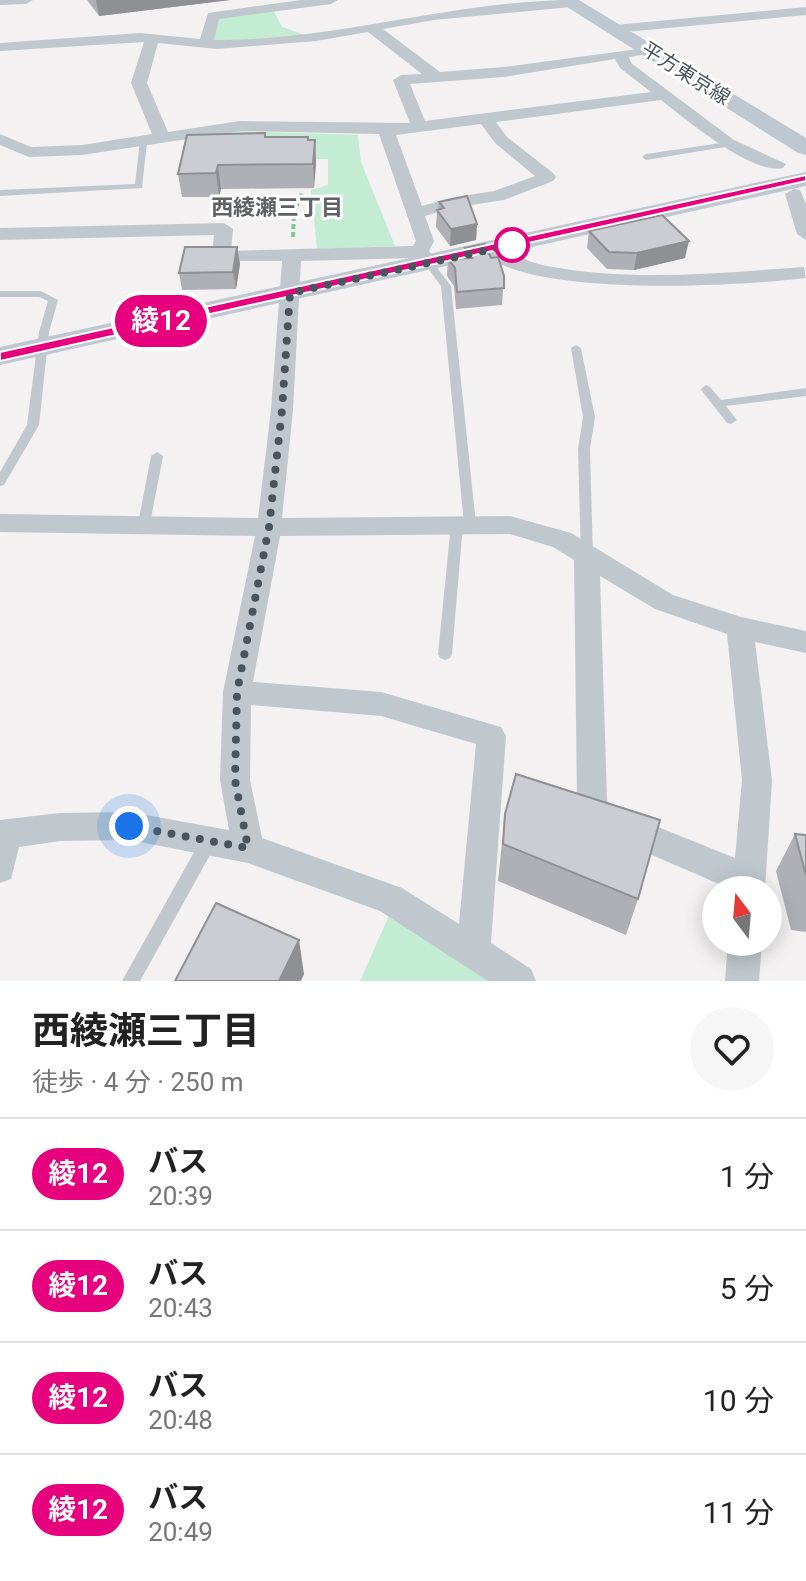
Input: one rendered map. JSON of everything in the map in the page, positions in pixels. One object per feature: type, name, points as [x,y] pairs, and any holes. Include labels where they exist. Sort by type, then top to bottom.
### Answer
[{"type":"main road","name":"平方東京線","points":[[569,2],[806,148]]},
{"type":"main road","points":[[0,356],[290,293],[424,258],[490,250],[802,184]]},
{"type":"street","points":[[0,1],[26,0]]},
{"type":"street","points":[[206,44],[213,16],[280,4],[331,0]]},
{"type":"street","points":[[0,47],[152,38],[206,44],[316,37],[434,16],[569,2]]},
{"type":"street","points":[[615,29],[806,11]]},
{"type":"street","points":[[372,28],[436,77]]},
{"type":"street","points":[[152,38],[139,83],[162,138]]},
{"type":"street","points":[[419,127],[401,80],[504,72],[648,50]]},
{"type":"street","points":[[620,55],[625,65],[728,144],[777,164]]},
{"type":"street","points":[[0,139],[29,152],[82,150],[240,126],[419,127],[665,95]]},
{"type":"street","points":[[417,213],[450,203],[498,196],[547,177],[501,140],[486,120]]},
{"type":"street","points":[[0,234],[224,229],[221,257],[424,258],[425,241],[417,213],[385,128]]},
{"type":"street","points":[[802,184],[806,234]]},
{"type":"street","points":[[490,250],[500,261],[583,278],[711,279],[805,270]]},
{"type":"street","points":[[248,848],[235,780],[237,692],[269,527],[282,410],[292,257]]},
{"type":"street","points":[[0,523],[269,527],[510,525],[562,540],[664,602],[740,628],[806,642]]},
{"type":"street","points":[[587,558],[592,800],[600,818],[729,876]]},
{"type":"street","points":[[740,628],[757,780],[750,876]]},
{"type":"street","points":[[237,692],[381,704],[491,736],[473,952]]},
{"type":"street","points":[[0,868],[2,835],[60,827],[129,826],[248,848],[390,899],[519,981]]},
{"type":"street","points":[[742,981],[744,956]]},
{"type":"lane","points":[[0,193],[139,186],[143,142]]},
{"type":"lane","points":[[646,157],[728,144]]},
{"type":"lane","points":[[424,258],[446,286],[464,524],[445,654]]},
{"type":"lane","points":[[0,294],[41,294],[53,300],[44,332],[33,425],[0,482]]},
{"type":"lane","points":[[576,348],[589,417],[584,449],[587,558]]},
{"type":"lane","points":[[706,389],[731,420]]},
{"type":"lane","points":[[718,404],[806,392]]},
{"type":"lane","points":[[144,524],[157,456]]},
{"type":"lane","points":[[131,981],[209,841]]},
{"type":"path","points":[[292,257],[294,212],[303,191]]},
{"type":"green space","points":[[273,9],[282,27],[308,36],[208,43],[214,16]]},
{"type":"green space","points":[[236,131],[358,135],[361,162],[395,246],[317,249],[311,190],[328,185],[328,159],[270,159],[198,137]]},
{"type":"green space","points":[[391,911],[500,981],[360,981]]},
{"type":"building","points":[[265,133],[265,137],[308,137],[308,140],[315,140],[313,164],[218,165],[216,173],[178,174],[187,135]]},
{"type":"building","points":[[467,196],[477,224],[451,229],[437,210],[444,208],[439,202]]},
{"type":"building","points":[[662,215],[689,241],[637,253],[609,252],[589,231]]},
{"type":"building","points":[[485,244],[491,258],[498,257],[504,288],[457,292],[455,268],[448,259],[472,258],[465,248]]},
{"type":"building","points":[[185,247],[237,247],[233,272],[179,273]]},
{"type":"building","points":[[516,774],[660,820],[638,899],[503,844],[505,814]]},
{"type":"building","points":[[795,834],[806,835],[806,875]]},
{"type":"building","points":[[216,903],[299,940],[279,981],[175,981]]},
{"type":"bus line","name":"綾12","points":[[0,356],[806,179]]},
{"type":"district","name":"西綾瀬三丁目","points":[[277,207]]},
{"type":"route","points":[[129,826],[248,848],[235,780],[237,692],[269,527],[282,410],[290,293],[520,243],[512,245]]}]
